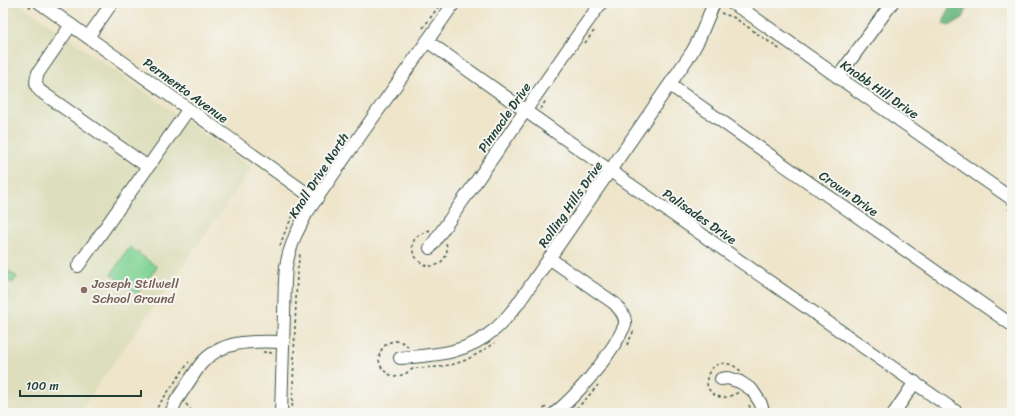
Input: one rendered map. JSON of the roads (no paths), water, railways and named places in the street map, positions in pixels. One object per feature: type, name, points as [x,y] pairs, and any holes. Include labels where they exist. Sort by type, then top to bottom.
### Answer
[{"type":"street","name":"Permento Avenue","points":[[40,3],[316,200]]},
{"type":"street","points":[[88,37],[112,3]]},
{"type":"street","name":"Knoll Drive North","points":[[281,413],[286,266],[289,253],[298,230],[306,214],[347,154],[454,3]]},
{"type":"street","name":"Pinnacle Drive","points":[[430,248],[601,3]]},
{"type":"street","name":"Rolling Hills Drive","points":[[400,358],[447,353],[464,348],[483,339],[502,323],[517,305],[692,52],[714,3]]},
{"type":"street","name":"Knobb Hill Drive","points":[[731,3],[746,11],[1012,198]]},
{"type":"street","points":[[838,77],[892,3]]},
{"type":"street","points":[[71,25],[38,73],[36,86],[39,90],[148,167]]},
{"type":"street","name":"Palisades Drive","points":[[427,41],[958,413]]},
{"type":"street","name":"Crown Drive","points":[[670,85],[1012,325]]},
{"type":"street","points":[[78,266],[188,110]]},
{"type":"street","points":[[549,258],[614,303],[622,312],[625,320],[625,325],[622,331],[604,359],[579,390],[552,409]]},
{"type":"street","points":[[171,413],[176,401],[200,365],[216,351],[226,346],[240,343],[283,342]]},
{"type":"street","points":[[721,379],[728,378],[740,382],[752,390],[760,402],[764,413]]},
{"type":"street","points":[[894,413],[915,382]]},
{"type":"place","name":"Joseph Stilwell School Ground","points":[[84,290]]}]
